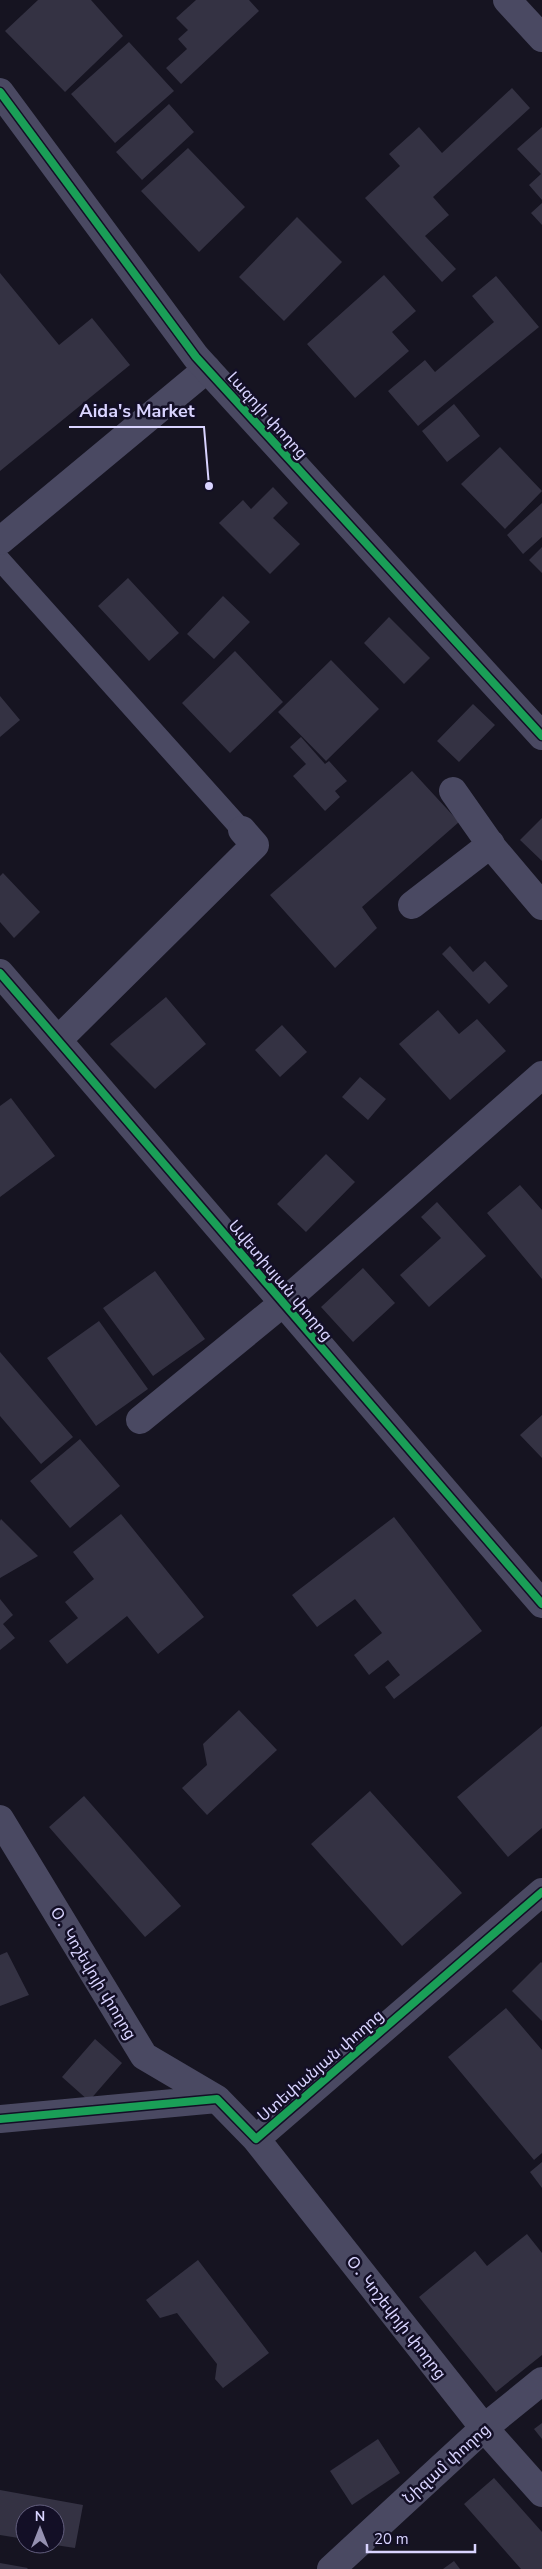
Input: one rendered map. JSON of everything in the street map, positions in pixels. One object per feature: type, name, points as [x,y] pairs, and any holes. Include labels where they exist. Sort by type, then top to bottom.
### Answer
[{"type":"street","points":[[507,0],[542,38]]},
{"type":"street","name":"Լազոյի փողոց","points":[[0,92],[196,358],[542,736]]},
{"type":"street","points":[[0,541],[207,369]]},
{"type":"street","points":[[453,791],[491,844],[542,906]]},
{"type":"street","points":[[59,1039],[254,845],[242,830]]},
{"type":"street","points":[[412,906],[491,844]]},
{"type":"street","name":"Ավետիսյան փողոց","points":[[0,973],[59,1039],[282,1303],[542,1604]]},
{"type":"street","points":[[140,1420],[282,1303],[542,1075]]},
{"type":"street","name":"Օ․ Կոշեվոյի փողոց","points":[[0,1819],[144,2056],[216,2098]]},
{"type":"street","name":"Ստեփանյան փողոց","points":[[216,2098],[256,2139],[542,1892]]},
{"type":"street","points":[[0,2119],[216,2098]]},
{"type":"street","name":"Օ․ Կոշեվոյի փողոց","points":[[256,2139],[484,2428],[542,2493]]},
{"type":"street","name":"Նիզամ փողոց","points":[[331,2569],[484,2428],[542,2381]]},
{"type":"lane","points":[[0,560],[242,830]]},
{"type":"building","points":[[38,0],[91,0],[123,36],[65,92],[5,31]]},
{"type":"building","points":[[196,0],[249,0],[259,11],[181,84],[166,68],[187,49],[178,39],[188,30],[176,18]]},
{"type":"building","points":[[129,42],[174,91],[115,143],[71,94]]},
{"type":"building","points":[[512,88],[530,108],[433,197],[449,215],[425,236],[456,269],[442,282],[365,198],[400,166],[389,154],[419,127],[442,153]]},
{"type":"building","points":[[169,104],[194,132],[142,180],[116,152]]},
{"type":"building","points":[[542,127],[542,200],[529,185],[541,174],[517,149]]},
{"type":"building","points":[[188,148],[245,207],[199,252],[141,191]]},
{"type":"building","points":[[542,203],[542,225],[531,213]]},
{"type":"building","points":[[297,217],[342,262],[284,321],[239,277]]},
{"type":"building","points":[[0,273],[59,345],[92,318],[130,365],[0,471]]},
{"type":"building","points":[[384,275],[416,311],[392,332],[409,351],[355,398],[307,344]]},
{"type":"building","points":[[496,276],[539,327],[418,426],[388,391],[425,360],[435,372],[494,322],[472,296]]},
{"type":"building","points":[[454,404],[480,436],[447,462],[422,431]]},
{"type":"building","points":[[500,447],[542,491],[505,529],[461,484]]},
{"type":"building","points":[[273,487],[288,503],[273,518],[300,544],[270,574],[219,523],[243,500],[251,509]]},
{"type":"building","points":[[542,503],[542,537],[523,554],[507,535]]},
{"type":"building","points":[[542,547],[542,573],[529,560]]},
{"type":"building","points":[[128,578],[179,633],[149,661],[98,606]]},
{"type":"building","points":[[223,596],[250,622],[214,659],[187,634]]},
{"type":"building","points":[[389,617],[430,658],[404,684],[364,643]]},
{"type":"building","points":[[235,651],[283,702],[230,753],[182,703]]},
{"type":"building","points":[[331,660],[379,709],[326,761],[278,712]]},
{"type":"building","points":[[0,696],[20,720],[0,737]]},
{"type":"building","points":[[473,704],[495,725],[459,762],[437,741]]},
{"type":"building","points":[[301,737],[325,764],[329,761],[347,781],[335,791],[340,797],[325,811],[293,776],[306,764],[290,747]]},
{"type":"building","points":[[412,771],[459,822],[362,907],[377,928],[335,968],[270,895]]},
{"type":"building","points":[[542,818],[542,861],[520,840]]},
{"type":"building","points":[[3,873],[40,912],[14,938],[0,922],[0,876]]},
{"type":"building","points":[[450,946],[473,972],[485,961],[508,986],[489,1004],[442,954]]},
{"type":"building","points":[[166,997],[206,1044],[155,1089],[110,1044]]},
{"type":"building","points":[[438,1010],[459,1034],[477,1019],[506,1051],[450,1100],[399,1044]]},
{"type":"building","points":[[282,1025],[307,1052],[280,1077],[255,1050]]},
{"type":"building","points":[[360,1077],[386,1099],[368,1120],[342,1097]]},
{"type":"building","points":[[11,1098],[55,1156],[0,1197],[0,1106]]},
{"type":"building","points":[[326,1154],[355,1182],[306,1232],[277,1204]]},
{"type":"building","points":[[520,1185],[542,1210],[542,1279],[487,1213]]},
{"type":"building","points":[[437,1202],[486,1256],[429,1307],[400,1275],[441,1238],[421,1217]]},
{"type":"building","points":[[363,1268],[395,1303],[353,1342],[321,1307]]},
{"type":"building","points":[[155,1271],[205,1339],[153,1376],[103,1308]]},
{"type":"building","points":[[99,1321],[148,1389],[96,1426],[47,1358]]},
{"type":"building","points":[[0,1352],[73,1437],[41,1464],[0,1416]]},
{"type":"building","points":[[542,1415],[542,1458],[520,1435]]},
{"type":"building","points":[[80,1439],[120,1486],[70,1528],[30,1481]]},
{"type":"building","points":[[121,1514],[204,1617],[158,1654],[127,1616],[67,1664],[49,1641],[78,1618],[65,1602],[94,1579],[73,1552]]},
{"type":"building","points":[[394,1517],[482,1631],[394,1699],[385,1687],[400,1675],[388,1660],[369,1675],[354,1655],[382,1633],[355,1599],[317,1627],[292,1595]]},
{"type":"building","points":[[1,1519],[38,1556],[0,1578],[0,1521]]},
{"type":"building","points":[[0,1599],[13,1615],[3,1624],[15,1638],[0,1650]]},
{"type":"building","points":[[239,1710],[277,1750],[207,1815],[182,1788],[207,1765],[203,1744]]},
{"type":"building","points":[[542,1726],[542,1828],[508,1857],[457,1797]]},
{"type":"building","points":[[370,1791],[462,1893],[402,1946],[311,1844]]},
{"type":"building","points":[[84,1796],[181,1906],[145,1937],[49,1827]]},
{"type":"building","points":[[7,1952],[29,1995],[0,2006],[0,1955]]},
{"type":"building","points":[[542,1963],[542,2021],[512,1991]]},
{"type":"building","points":[[506,2008],[542,2050],[542,2153],[534,2160],[448,2057]]},
{"type":"building","points":[[95,2039],[122,2063],[89,2101],[62,2077]]},
{"type":"building","points":[[542,2162],[542,2188],[530,2172]]},
{"type":"building","points":[[527,2234],[542,2253],[542,2355],[496,2392],[419,2297],[475,2251],[487,2266]]},
{"type":"building","points":[[198,2260],[269,2353],[223,2388],[215,2379],[217,2364],[177,2313],[160,2318],[146,2300]]},
{"type":"building","points":[[542,2423],[542,2439],[534,2429]]},
{"type":"building","points":[[378,2439],[400,2473],[352,2505],[330,2471]]},
{"type":"building","points":[[494,2478],[542,2532],[542,2569],[521,2569],[464,2504]]},
{"type":"building","points":[[0,2490],[83,2505],[75,2548],[65,2546],[65,2504],[15,2504],[15,2537],[0,2535]]},
{"type":"building","points":[[454,2561],[460,2569],[443,2569]]},
{"type":"building","points":[[0,2563],[28,2568],[0,2569]]},
{"type":"cycle path","points":[[0,92],[196,357],[542,736]]},
{"type":"cycle path","points":[[0,973],[542,1604]]},
{"type":"cycle path","points":[[0,2119],[217,2099],[256,2139],[542,1892]]},
{"type":"place","name":"Aida's Market","points":[[209,486]]}]
